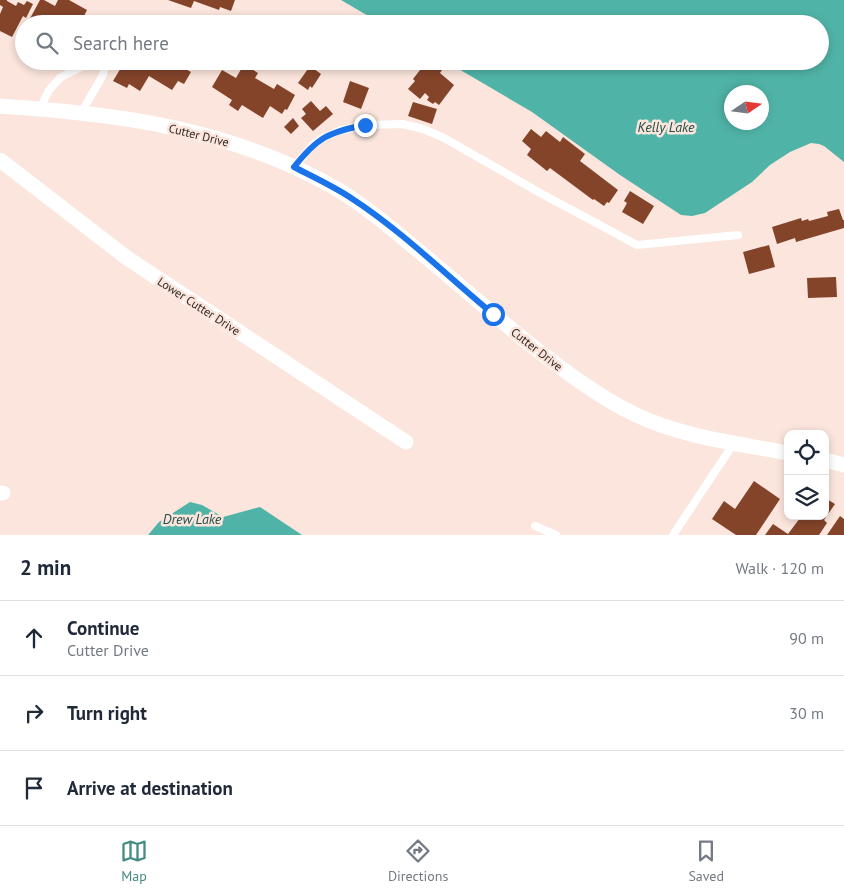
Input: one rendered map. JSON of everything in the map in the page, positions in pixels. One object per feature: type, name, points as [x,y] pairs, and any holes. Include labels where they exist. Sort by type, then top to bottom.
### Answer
[{"type":"street","name":"Cutter Drive","points":[[0,106],[82,113],[143,122],[196,133],[252,150],[294,167],[335,188],[366,208],[550,360],[608,400],[633,414],[681,432],[784,452]]},
{"type":"street","name":"Lower Cutter Drive","points":[[0,160],[126,258],[406,442]]},
{"type":"street","points":[[829,461],[844,465]]},
{"type":"lane","points":[[40,109],[49,90],[61,78],[77,70]]},
{"type":"lane","points":[[82,113],[104,70]]},
{"type":"lane","points":[[294,167],[312,146],[338,130],[365,125],[403,124],[423,129],[444,138],[636,245],[738,235]]},
{"type":"lane","points":[[673,535],[734,443]]},
{"type":"lane","points":[[535,526],[556,535]]},
{"type":"water","name":"Kelly Lake","points":[[341,0],[844,0],[844,162],[824,146],[811,143],[790,152],[770,165],[752,182],[705,213],[692,216],[681,215],[620,175],[532,112],[460,70],[829,70],[829,15],[367,15]]},
{"type":"water","name":"Drew Lake","points":[[190,502],[202,505],[223,517],[260,507],[302,535],[148,535],[159,522]]},
{"type":"building","points":[[0,0],[7,0],[16,6],[18,2],[24,5],[27,1],[33,4],[28,15],[15,15],[15,31],[12,37],[0,31],[0,14],[3,7],[0,5]]},
{"type":"building","points":[[40,0],[55,6],[58,0],[69,0],[87,10],[84,15],[32,15]]},
{"type":"building","points":[[168,0],[235,0],[231,11],[220,7],[219,10],[194,1],[191,8]]},
{"type":"building","points":[[120,70],[187,70],[191,72],[184,84],[178,81],[172,90],[149,76],[140,91],[129,84],[127,88],[113,81]]},
{"type":"building","points":[[222,70],[236,78],[241,70],[253,70],[258,73],[255,78],[274,89],[277,84],[295,95],[287,110],[285,109],[282,114],[270,106],[263,118],[242,105],[238,111],[229,105],[232,100],[212,87]]},
{"type":"building","points":[[307,70],[316,70],[321,74],[312,88],[310,86],[308,90],[298,83]]},
{"type":"building","points":[[420,70],[442,70],[440,73],[454,85],[439,105],[427,100],[429,97],[425,93],[420,99],[408,89],[415,81],[413,79]]},
{"type":"building","points":[[350,81],[369,88],[361,109],[343,102]]},
{"type":"building","points":[[311,101],[320,111],[326,106],[333,114],[313,131],[301,118],[306,114],[302,109]]},
{"type":"building","points":[[413,102],[437,109],[432,124],[408,116]]},
{"type":"building","points":[[293,118],[299,126],[291,134],[284,127]]},
{"type":"building","points":[[531,129],[541,137],[546,131],[560,142],[563,137],[585,154],[580,161],[618,190],[609,203],[607,202],[604,206],[593,200],[550,168],[547,171],[527,155],[531,149],[522,141]]},
{"type":"building","points":[[630,191],[654,206],[643,224],[622,212],[627,203],[624,201]]},
{"type":"building","points":[[839,209],[844,220],[844,228],[796,242],[795,238],[777,244],[772,227],[801,218],[802,221],[808,219],[809,221],[828,216],[827,212]]},
{"type":"building","points":[[769,245],[775,267],[749,274],[743,252]]},
{"type":"building","points":[[836,277],[837,297],[808,298],[807,278]]},
{"type":"building","points":[[754,481],[780,499],[756,535],[736,535],[712,519],[724,501],[735,509]]},
{"type":"building","points":[[829,500],[835,504],[829,513]]},
{"type":"building","points":[[840,516],[844,519],[844,535],[827,535]]},
{"type":"building","points":[[798,520],[824,520],[827,523],[819,535],[765,535],[773,524],[788,534]]},
{"type":"route","points":[[365,125],[338,130],[321,139],[304,154],[294,167],[335,188],[366,208],[493,314]]}]
